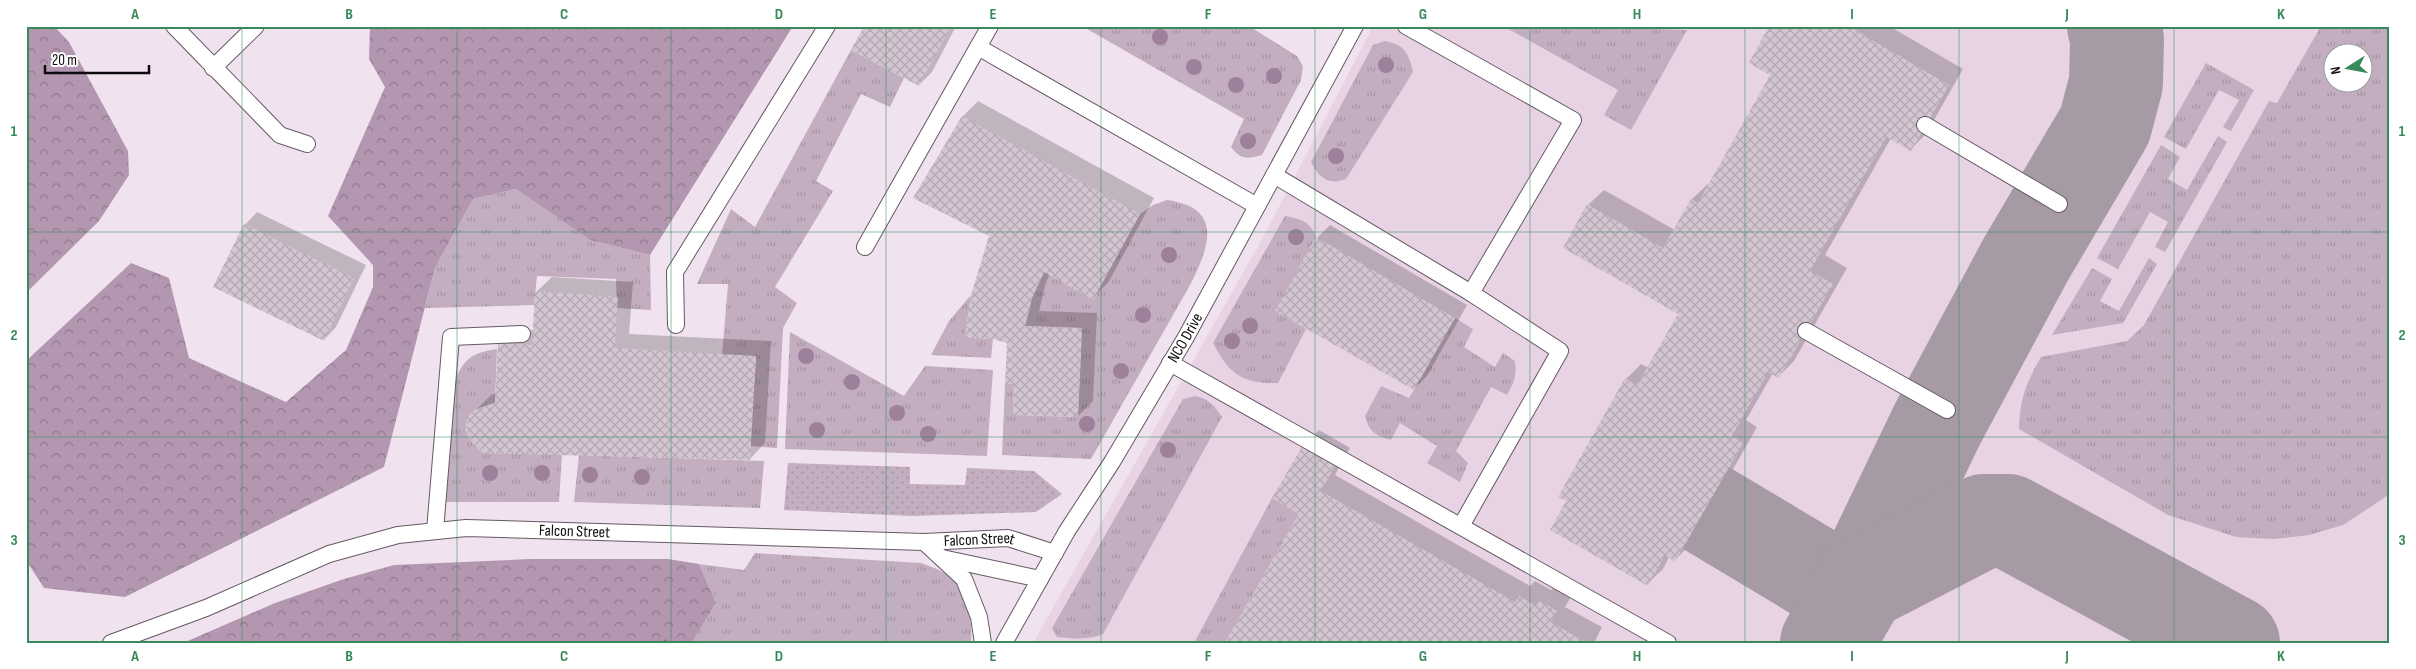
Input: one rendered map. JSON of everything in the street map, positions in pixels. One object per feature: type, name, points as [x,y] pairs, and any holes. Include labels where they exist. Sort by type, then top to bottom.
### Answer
[{"type":"lane","points":[[174,26],[280,135],[307,144]]},
{"type":"lane","points":[[213,68],[256,26]]},
{"type":"lane","points":[[676,325],[675,272],[827,26]]},
{"type":"lane","points":[[865,247],[990,26]]},
{"type":"lane","name":"NCO Drive","points":[[1004,643],[1055,553],[1170,362],[1355,26]]},
{"type":"lane","points":[[1406,26],[1573,120],[1471,293]]},
{"type":"lane","points":[[978,47],[1257,206]]},
{"type":"lane","points":[[1926,126],[2058,204]]},
{"type":"lane","points":[[1274,175],[1471,293],[1560,351],[1461,526]]},
{"type":"lane","points":[[1806,331],[1947,410]]},
{"type":"lane","points":[[435,532],[451,336],[522,334]]},
{"type":"lane","points":[[1170,362],[1668,643]]},
{"type":"lane","name":"Falcon Street","points":[[111,643],[206,608],[329,554],[398,535],[466,528],[924,542],[1008,538],[1055,553]]},
{"type":"lane","points":[[924,542],[964,579],[979,617],[983,643]]},
{"type":"lane","points":[[940,557],[1000,572],[1040,579]]},
{"type":"shaded area","points":[[1373,26],[2390,26],[2390,643],[1033,643],[1265,234]]},
{"type":"green space","points":[[26,26],[54,26],[69,42],[128,151],[129,175],[99,221],[26,293]]},
{"type":"green space","points":[[370,26],[793,26],[650,255],[590,240],[516,189],[473,199],[435,268],[384,467],[125,597],[44,588],[26,560],[26,361],[131,263],[169,278],[189,358],[286,402],[346,350],[373,287],[373,265],[328,216],[385,87],[369,59]]},
{"type":"green space","points":[[1082,26],[1249,26],[1297,56],[1303,66],[1301,80],[1262,155],[1245,157],[1238,154],[1231,147],[1244,119]]},
{"type":"green space","points":[[1503,26],[1644,26],[1654,29],[1687,30],[1631,130],[1604,115],[1618,90]]},
{"type":"green space","points":[[2321,26],[2390,26],[2390,494],[2343,525],[2309,535],[2274,539],[2236,537],[2168,515],[2019,429],[2025,391],[2041,357],[2127,341],[2144,325],[2269,101],[2277,103]]},
{"type":"green space","points":[[1385,41],[1401,47],[1405,51],[1413,72],[1346,179],[1329,181],[1317,172],[1311,162],[1373,45]]},
{"type":"green space","points":[[851,50],[904,78],[890,107],[861,94],[816,181],[833,191],[775,287],[797,303],[783,328],[777,448],[750,446],[756,356],[722,356],[728,284],[697,284],[731,209],[755,227]]},
{"type":"green space","points":[[2206,63],[2254,90],[2231,131],[2223,127],[2239,100],[2219,90],[2186,149],[2164,137]]},
{"type":"green space","points":[[2218,136],[2227,142],[2165,252],[2155,247],[2168,222],[2150,212],[2118,269],[2097,258],[2161,145],[2180,157],[2168,179],[2187,190]]},
{"type":"green space","points":[[516,189],[590,240],[650,255],[651,310],[617,308],[616,279],[537,276],[534,305],[425,308],[435,268],[473,199]]},
{"type":"green space","points":[[1167,200],[1186,205],[1198,212],[1205,221],[1207,233],[1202,259],[1189,287],[1091,459],[1002,455],[1005,384],[1014,384],[1013,415],[1078,417],[1082,328],[1025,326],[1032,298],[1044,272],[1093,299],[1140,214],[1153,205]]},
{"type":"green space","points":[[1285,216],[1296,218],[1308,224],[1316,237],[1276,311],[1306,329],[1278,383],[1255,382],[1231,370],[1213,343]]},
{"type":"green space","points":[[2149,258],[2157,264],[2123,323],[2052,335],[2092,268],[2112,279],[2100,301],[2119,311]]},
{"type":"green space","points":[[971,295],[965,337],[993,339],[991,358],[931,355],[949,321]]},
{"type":"green space","points":[[1455,318],[1473,329],[1464,347],[1495,367],[1503,353],[1515,361],[1516,366],[1514,379],[1507,395],[1491,387],[1456,451],[1468,463],[1460,482],[1427,463],[1437,446],[1400,423],[1391,440],[1381,436],[1368,426],[1365,416],[1381,386],[1409,398]]},
{"type":"green space","points":[[790,332],[904,396],[925,366],[993,370],[987,456],[785,449]]},
{"type":"green space","points":[[497,349],[495,403],[484,406],[469,417],[466,423],[466,430],[469,438],[484,453],[562,454],[559,502],[446,502],[455,380],[462,366],[471,357],[482,352]]},
{"type":"green space","points":[[1195,396],[1211,403],[1222,417],[1103,634],[1080,638],[1057,637],[1052,628],[1183,399]]},
{"type":"green space","points":[[579,455],[764,461],[760,508],[574,502]]},
{"type":"green space","points":[[788,463],[910,467],[910,484],[965,485],[967,468],[1034,471],[1062,494],[1036,512],[912,516],[784,510]]},
{"type":"green space","points":[[1272,498],[1299,514],[1225,643],[1194,643]]},
{"type":"green space","points":[[755,553],[921,563],[938,569],[958,585],[963,594],[967,603],[971,624],[971,643],[687,643],[693,641],[716,603],[699,564],[744,570]]},
{"type":"green space","points":[[531,559],[668,559],[699,564],[716,603],[693,641],[687,643],[183,643],[275,603],[344,579],[394,565]]},
{"type":"building","points":[[864,26],[951,26],[919,86],[851,50]]},
{"type":"building","points":[[1769,26],[1848,26],[1949,85],[1911,151],[1886,137],[1810,271],[1833,284],[1779,378],[1768,372],[1732,436],[1743,443],[1675,562],[1665,555],[1648,586],[1550,530],[1566,501],[1558,497],[1625,378],[1637,385],[1678,314],[1563,248],[1587,204],[1663,248],[1691,199],[1698,203],[1770,75],[1749,63]]},
{"type":"building","points":[[962,116],[1140,214],[1093,300],[1044,272],[1032,298],[1025,326],[1082,328],[1078,417],[1013,415],[1014,384],[1005,384],[1007,343],[993,339],[965,338],[971,295],[989,236],[913,198]]},
{"type":"building","points":[[244,224],[354,278],[324,341],[213,287]]},
{"type":"building","points":[[1316,237],[1455,318],[1414,390],[1275,311]]},
{"type":"building","points":[[535,291],[618,297],[615,348],[756,356],[750,460],[484,453],[469,438],[466,429],[467,418],[474,410],[495,403],[498,343],[532,345]]},
{"type":"building","points":[[1303,445],[1336,464],[1321,491],[1515,602],[1519,596],[1536,606],[1539,600],[1557,611],[1551,622],[1587,643],[1225,643],[1299,514],[1272,498]]},
{"type":"taxiway","points":[[1860,585],[1937,425],[2026,259],[2105,125],[2116,83],[2117,39],[2114,26]]},
{"type":"taxiway","points":[[1706,508],[1853,596]]},
{"type":"taxiway","points":[[1827,643],[1860,585],[1984,521],[2008,521],[2233,643]]}]
